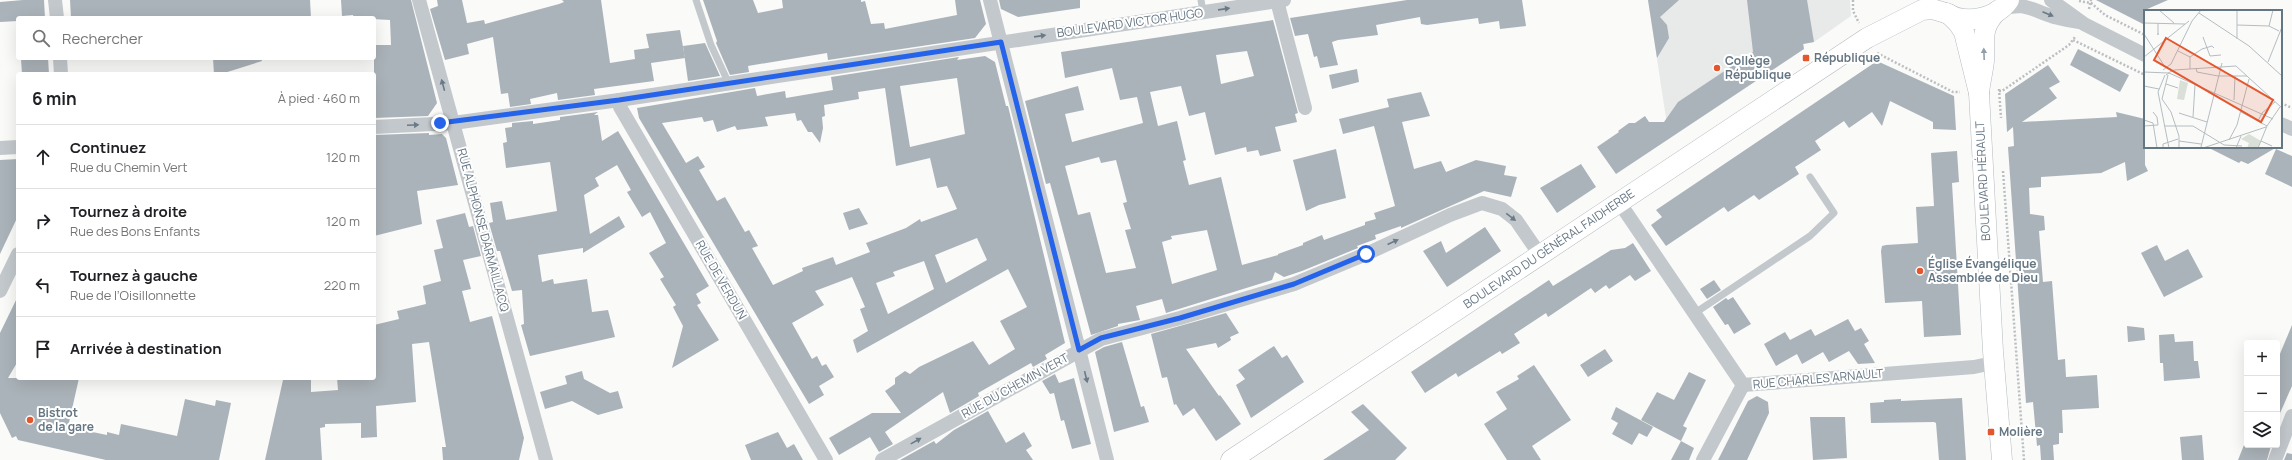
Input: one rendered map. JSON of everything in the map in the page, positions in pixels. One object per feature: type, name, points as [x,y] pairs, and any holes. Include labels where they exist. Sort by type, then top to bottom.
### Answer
[{"type":"main road","name":"BOULEVARD DU GÉNÉRAL FAIDHERBE","points":[[1866,38],[1908,0]]},
{"type":"main road","points":[[1931,0],[1938,8],[1949,14]]},
{"type":"main road","name":"BOULEVARD DU GÉNÉRAL FAIDHERBE","points":[[1231,460],[1866,38],[1922,10],[1932,9],[1972,19],[1986,16],[2003,5]]},
{"type":"main road","name":"BOULEVARD HÉRAULT","points":[[1979,92],[1984,61],[1985,29],[1989,20],[2003,5]]},
{"type":"main road","name":"BOULEVARD HÉRAULT","points":[[1949,14],[1964,32],[1979,92],[1994,362],[2002,460]]},
{"type":"street","points":[[55,0],[57,16]]},
{"type":"street","name":"RUE ALPHONSE DARMAILLACQ","points":[[419,0],[546,460]]},
{"type":"street","points":[[990,0],[1107,460]]},
{"type":"street","points":[[1280,0],[1305,108]]},
{"type":"street","name":"BOULEVARD VICTOR HUGO","points":[[376,127],[453,122],[619,100],[1001,42],[1202,6],[1280,0]]},
{"type":"street","points":[[2055,2],[2084,24],[2144,54]]},
{"type":"street","points":[[2003,5],[2029,6],[2054,16],[2084,24]]},
{"type":"street","points":[[60,60],[61,72]]},
{"type":"street","name":"RUE DE VERDUN","points":[[619,100],[620,107],[826,460]]},
{"type":"street","points":[[2282,124],[2292,129]]},
{"type":"street","points":[[0,148],[16,147]]},
{"type":"street","name":"RUE CHARLES ARNAULT","points":[[1619,202],[1743,385],[1974,366],[1994,362]]},
{"type":"street","name":"RUE DU CHEMIN VERT","points":[[882,460],[1101,338],[1180,318],[1294,284],[1366,254],[1450,215],[1482,203],[1502,209],[1516,220],[1540,255]]},
{"type":"street","points":[[0,292],[16,258]]},
{"type":"street","points":[[1703,460],[1743,385]]},
{"type":"street","points":[[2275,460],[2292,416]]},
{"type":"lane","points":[[696,0],[711,45],[729,84]]},
{"type":"lane","points":[[1695,313],[1810,236],[1834,213],[1810,177]]},
{"type":"path","points":[[2055,2],[2078,0],[2091,3],[2106,15],[2144,34]]},
{"type":"path","points":[[1999,85],[2001,121]]},
{"type":"path","points":[[2282,103],[2292,108]]},
{"type":"path","points":[[2003,167],[2024,460]]},
{"type":"shaded area","name":"Collège République","points":[[1648,0],[1850,0],[1851,16],[1814,42],[1804,44],[1804,49],[1669,138]]},
{"type":"building","points":[[44,0],[45,16],[16,16],[16,21],[0,22],[0,2]]},
{"type":"building","points":[[70,0],[310,0],[311,16],[71,16]]},
{"type":"building","points":[[341,0],[411,0],[437,103],[428,116],[376,118],[376,72],[374,72],[374,60],[376,60],[376,45],[391,45],[390,20],[376,19],[376,16],[342,16]]},
{"type":"building","points":[[437,0],[462,0],[467,23],[484,20],[485,24],[559,4],[564,2],[562,0],[601,0],[610,63],[635,59],[634,50],[649,48],[646,34],[680,30],[685,58],[651,63],[654,81],[594,89],[595,95],[558,100],[557,93],[530,99],[531,104],[510,107],[508,93],[501,94],[493,37],[467,44],[469,54],[445,60],[430,9],[438,6]]},
{"type":"building","points":[[703,0],[753,0],[758,13],[783,8],[782,0],[861,0],[861,2],[865,1],[871,24],[884,23],[885,29],[957,15],[955,0],[980,0],[986,24],[975,38],[828,60],[827,53],[748,66],[749,72],[730,75],[716,43],[717,41]]},
{"type":"building","points":[[999,0],[1080,0],[1080,8],[1018,17],[1001,9]]},
{"type":"building","points":[[1407,0],[1522,0],[1526,26],[1500,29],[1499,21],[1479,24],[1478,18],[1427,25],[1421,24],[1420,17],[1376,25],[1378,35],[1332,42],[1338,65],[1320,68],[1317,56],[1314,57],[1308,34],[1295,36],[1290,18]]},
{"type":"building","points":[[1648,0],[1679,0],[1660,17],[1667,25],[1669,38],[1657,58]]},
{"type":"building","points":[[1747,0],[1807,0],[1814,42],[1803,44],[1804,49],[1616,174],[1597,147],[1629,123],[1635,123],[1645,116],[1649,122],[1664,122],[1678,102],[1753,52]]},
{"type":"building","points":[[2096,0],[2168,0],[2144,10],[2144,24]]},
{"type":"building","points":[[1273,20],[1298,113],[1295,114],[1297,122],[1275,127],[1281,151],[1260,156],[1258,150],[1247,152],[1246,147],[1215,155],[1205,112],[1189,116],[1181,86],[1150,92],[1158,126],[1177,121],[1186,160],[1183,161],[1189,185],[1221,177],[1242,265],[1278,255],[1303,245],[1303,243],[1322,235],[1324,240],[1365,225],[1365,222],[1376,219],[1374,213],[1395,206],[1374,126],[1343,134],[1339,119],[1389,107],[1387,99],[1421,92],[1430,116],[1402,122],[1414,169],[1441,161],[1446,172],[1476,160],[1506,166],[1504,175],[1517,177],[1511,197],[1484,191],[1401,228],[1401,226],[1375,235],[1376,239],[1357,246],[1358,248],[1302,271],[1284,277],[1275,272],[1272,280],[1166,313],[1162,299],[1136,306],[1140,320],[1118,324],[1118,326],[1091,335],[1050,183],[1046,184],[1025,101],[1078,86],[1084,110],[1065,114],[1072,142],[1143,123],[1137,97],[1120,100],[1112,68],[1065,78],[1061,52]],"holes":[[[1247,51],[1254,76],[1221,84],[1216,55]],[[1099,157],[1101,163],[1116,160],[1127,202],[1123,203],[1131,229],[1125,230],[1136,268],[1106,273],[1090,212],[1078,215],[1065,166]],[[1207,230],[1217,270],[1172,284],[1162,242],[1172,239],[1171,236]]]},
{"type":"building","points":[[705,43],[720,76],[688,81],[683,46]]},
{"type":"building","points":[[2078,49],[2129,75],[2120,92],[2070,65]]},
{"type":"building","points":[[985,56],[995,62],[1006,106],[1008,106],[1065,343],[1045,355],[1047,359],[1033,367],[1031,363],[978,393],[979,396],[950,413],[943,392],[885,432],[893,444],[879,452],[870,437],[839,455],[829,438],[872,413],[901,413],[885,391],[895,384],[895,378],[905,371],[910,374],[919,367],[973,341],[989,365],[1015,349],[1000,321],[1027,307],[1008,269],[857,353],[853,340],[868,331],[860,309],[865,307],[852,277],[815,291],[824,305],[792,323],[812,359],[817,356],[822,366],[826,364],[834,377],[819,386],[824,395],[809,404],[639,118],[637,108],[755,88],[757,96],[785,91],[786,98],[833,90],[831,77],[959,57],[957,60]],"holes":[[[957,78],[965,134],[910,147],[900,86]],[[885,88],[896,166],[930,158],[937,188],[947,186],[957,209],[921,222],[920,219],[906,228],[866,243],[870,252],[836,265],[833,257],[802,268],[803,271],[773,285],[752,248],[758,246],[749,230],[745,232],[725,197],[717,201],[699,170],[705,167],[698,156],[686,163],[662,123],[702,117],[704,122],[713,120],[717,132],[735,126],[737,130],[768,126],[765,117],[795,113],[797,121],[801,120],[808,132],[812,132],[820,143],[823,128],[822,117],[825,116],[824,105],[859,99],[858,92]],[[977,238],[987,260],[946,283],[935,255]],[[924,261],[934,289],[888,314],[876,283],[895,276],[893,272]]]},
{"type":"building","points":[[21,60],[48,60],[49,72],[22,72]]},
{"type":"building","points":[[213,60],[262,61],[227,72],[214,72]]},
{"type":"building","points":[[1877,61],[1954,96],[1956,130],[1933,129],[1933,122],[1890,101],[1882,126],[1872,112],[1849,128],[1844,121],[1815,141],[1821,150],[1795,167],[1799,174],[1759,200],[1754,195],[1728,212],[1724,207],[1666,246],[1651,225],[1662,217],[1656,210]]},
{"type":"building","points":[[2048,65],[2060,82],[2049,88],[2057,98],[2022,122],[2117,117],[2116,112],[2144,119],[2145,165],[2148,171],[2127,181],[2125,162],[2101,173],[2041,177],[2041,187],[2029,188],[2030,214],[2044,216],[2045,230],[2039,231],[2043,282],[2052,281],[2058,360],[2065,359],[2066,377],[2097,375],[2099,408],[2062,410],[2063,433],[2059,433],[2059,444],[2053,445],[2054,460],[2041,460],[2040,445],[2037,446],[2033,402],[2026,403],[2008,147],[2014,146],[2013,127],[2007,132],[2005,94]]},
{"type":"building","points":[[1357,69],[1359,82],[1332,89],[1329,75]]},
{"type":"building","points":[[598,112],[594,115],[598,115],[602,141],[618,131],[709,286],[696,294],[701,303],[697,305],[719,340],[672,368],[683,326],[673,307],[676,305],[660,279],[664,277],[649,253],[666,243],[650,212],[642,217],[627,192],[631,190],[617,165],[595,178],[599,186],[584,195],[590,234],[619,216],[625,227],[583,253],[583,248],[538,255],[542,282],[553,279],[554,284],[587,279],[592,312],[608,310],[615,337],[530,356],[521,325],[524,324],[522,290],[512,291],[500,251],[497,251],[489,223],[493,222],[490,203],[502,201],[506,220],[557,211],[550,162],[506,168],[503,143],[507,142],[505,128],[512,127],[512,123],[533,121],[533,124],[560,120],[560,117]]},
{"type":"building","points":[[442,134],[446,138],[458,185],[417,191],[422,224],[376,236],[376,135]]},
{"type":"building","points":[[2209,148],[2275,148],[2248,164],[2241,161],[2239,163]]},
{"type":"building","points":[[1336,149],[1346,198],[1319,205],[1306,211],[1293,160]]},
{"type":"building","points":[[2276,149],[2292,156],[2292,187],[2265,174]]},
{"type":"building","name":"Église Évangélique Assemblée de Dieu","points":[[1957,151],[1959,182],[1952,183],[1961,335],[1924,337],[1922,301],[1885,303],[1881,251],[1882,246],[1886,245],[1918,243],[1916,207],[1934,206],[1931,153]]},
{"type":"building","points":[[16,159],[16,220],[0,254],[0,160]]},
{"type":"building","points":[[1581,164],[1596,187],[1557,213],[1540,188]]},
{"type":"building","points":[[859,208],[868,224],[849,230],[843,213]]},
{"type":"building","points":[[465,213],[469,227],[473,226],[481,256],[463,260],[471,289],[462,291],[470,322],[492,316],[524,438],[519,460],[443,460],[442,447],[446,447],[429,342],[412,344],[416,402],[376,406],[377,437],[361,438],[361,423],[325,424],[325,427],[320,428],[322,460],[265,460],[283,380],[311,380],[311,392],[338,390],[337,380],[376,380],[376,325],[399,319],[397,311],[426,304],[423,286],[441,281],[434,250],[443,248],[436,220]]},
{"type":"building","points":[[1485,227],[1501,251],[1447,287],[1423,251],[1441,241],[1446,253]]},
{"type":"building","points":[[1633,243],[1651,271],[1635,281],[1630,275],[1609,289],[1606,285],[1595,293],[1591,288],[1548,317],[1546,313],[1514,334],[1520,343],[1502,354],[1500,351],[1458,377],[1456,373],[1425,393],[1411,372],[1549,280],[1553,286],[1611,250],[1625,248]]},
{"type":"building","points":[[2157,245],[2165,261],[2188,249],[2203,277],[2164,297],[2141,253]]},
{"type":"building","points":[[1714,280],[1721,290],[1707,299],[1700,289]]},
{"type":"building","points":[[1733,297],[1751,324],[1734,334],[1728,324],[1725,325],[1713,307],[1726,298],[1728,300]]},
{"type":"building","points":[[16,300],[16,364],[8,378],[16,378],[16,380],[79,380],[68,427],[107,435],[107,432],[119,435],[121,424],[177,436],[185,399],[215,406],[216,400],[231,403],[219,460],[106,460],[18,440],[16,436],[12,438],[0,413],[0,333]]},
{"type":"building","points":[[1226,313],[1239,333],[1230,337],[1231,340],[1218,348],[1216,343],[1186,349],[1241,424],[1216,441],[1194,408],[1183,416],[1176,404],[1174,405],[1167,377],[1162,378],[1151,334]]},
{"type":"building","points":[[1848,319],[1855,331],[1861,328],[1869,341],[1864,344],[1875,363],[1858,364],[1849,351],[1829,362],[1823,352],[1802,364],[1797,354],[1776,366],[1764,344],[1785,332],[1790,340],[1811,329],[1815,336]]},
{"type":"building","points":[[2292,325],[2292,386],[2280,413],[2280,376],[2280,354]]},
{"type":"building","points":[[2127,326],[2144,328],[2145,340],[2128,342]]},
{"type":"building","points":[[2174,334],[2175,342],[2193,341],[2194,361],[2198,361],[2200,378],[2164,381],[2163,363],[2160,363],[2159,335]]},
{"type":"building","points":[[1122,342],[1141,407],[1144,406],[1149,422],[1114,432],[1095,352],[1104,347]]},
{"type":"building","points":[[1274,346],[1282,358],[1287,355],[1304,382],[1251,418],[1236,385],[1245,379],[1238,370]]},
{"type":"building","points":[[1605,349],[1613,361],[1588,377],[1580,365]]},
{"type":"building","points":[[1534,365],[1571,420],[1532,446],[1541,460],[1507,460],[1484,424],[1507,409],[1496,392],[1519,379],[1517,376]]},
{"type":"building","points":[[582,371],[584,379],[610,393],[618,391],[623,408],[598,415],[572,401],[545,409],[540,392],[567,384],[565,376]]},
{"type":"building","points":[[1689,372],[1706,380],[1683,426],[1687,428],[1681,441],[1641,420],[1657,392],[1674,400]]},
{"type":"building","points":[[1055,374],[1059,383],[1074,378],[1091,444],[1072,449],[1064,420],[1061,421],[1054,393],[1050,394],[1042,381]]},
{"type":"building","points":[[1757,396],[1768,402],[1769,413],[1747,460],[1718,460],[1748,401]]},
{"type":"building","points":[[1962,398],[1966,460],[1939,460],[1936,423],[1934,422],[1871,423],[1870,403],[1901,399],[1901,401]]},
{"type":"building","points":[[1363,404],[1407,448],[1395,460],[1323,460],[1369,430],[1351,412]]},
{"type":"building","points":[[1616,407],[1653,427],[1647,437],[1639,433],[1632,445],[1612,434],[1618,423],[1611,419]]},
{"type":"building","points":[[988,411],[1006,443],[1024,432],[1032,446],[1026,450],[1033,460],[900,460],[934,441],[936,444],[954,430]]},
{"type":"building","points":[[1810,417],[1845,417],[1847,458],[1813,460]]},
{"type":"building","points":[[778,432],[787,448],[794,444],[803,460],[751,460],[745,445]]},
{"type":"building","points":[[2202,435],[2204,460],[2182,460],[2180,437]]},
{"type":"building","points":[[1681,441],[1694,448],[1689,460],[1671,460]]},
{"type":"building","points":[[2244,445],[2244,448],[2270,448],[2267,460],[2238,460]]},
{"type":"building","points":[[2287,453],[2292,454],[2292,460],[2284,460]]},
{"type":"place","name":"République","points":[[1806,58]]},
{"type":"place","name":"Collège République","points":[[1717,68]]},
{"type":"place","name":"Église Évangélique Assemblée de Dieu","points":[[1920,271]]},
{"type":"place","name":"Bistrot de la gare","points":[[30,420]]},
{"type":"place","name":"Molière","points":[[1991,432]]},
{"type":"route","points":[[440,123],[475,120],[619,100],[1001,42],[1079,350],[1101,338],[1180,318],[1294,284],[1366,254]]}]
